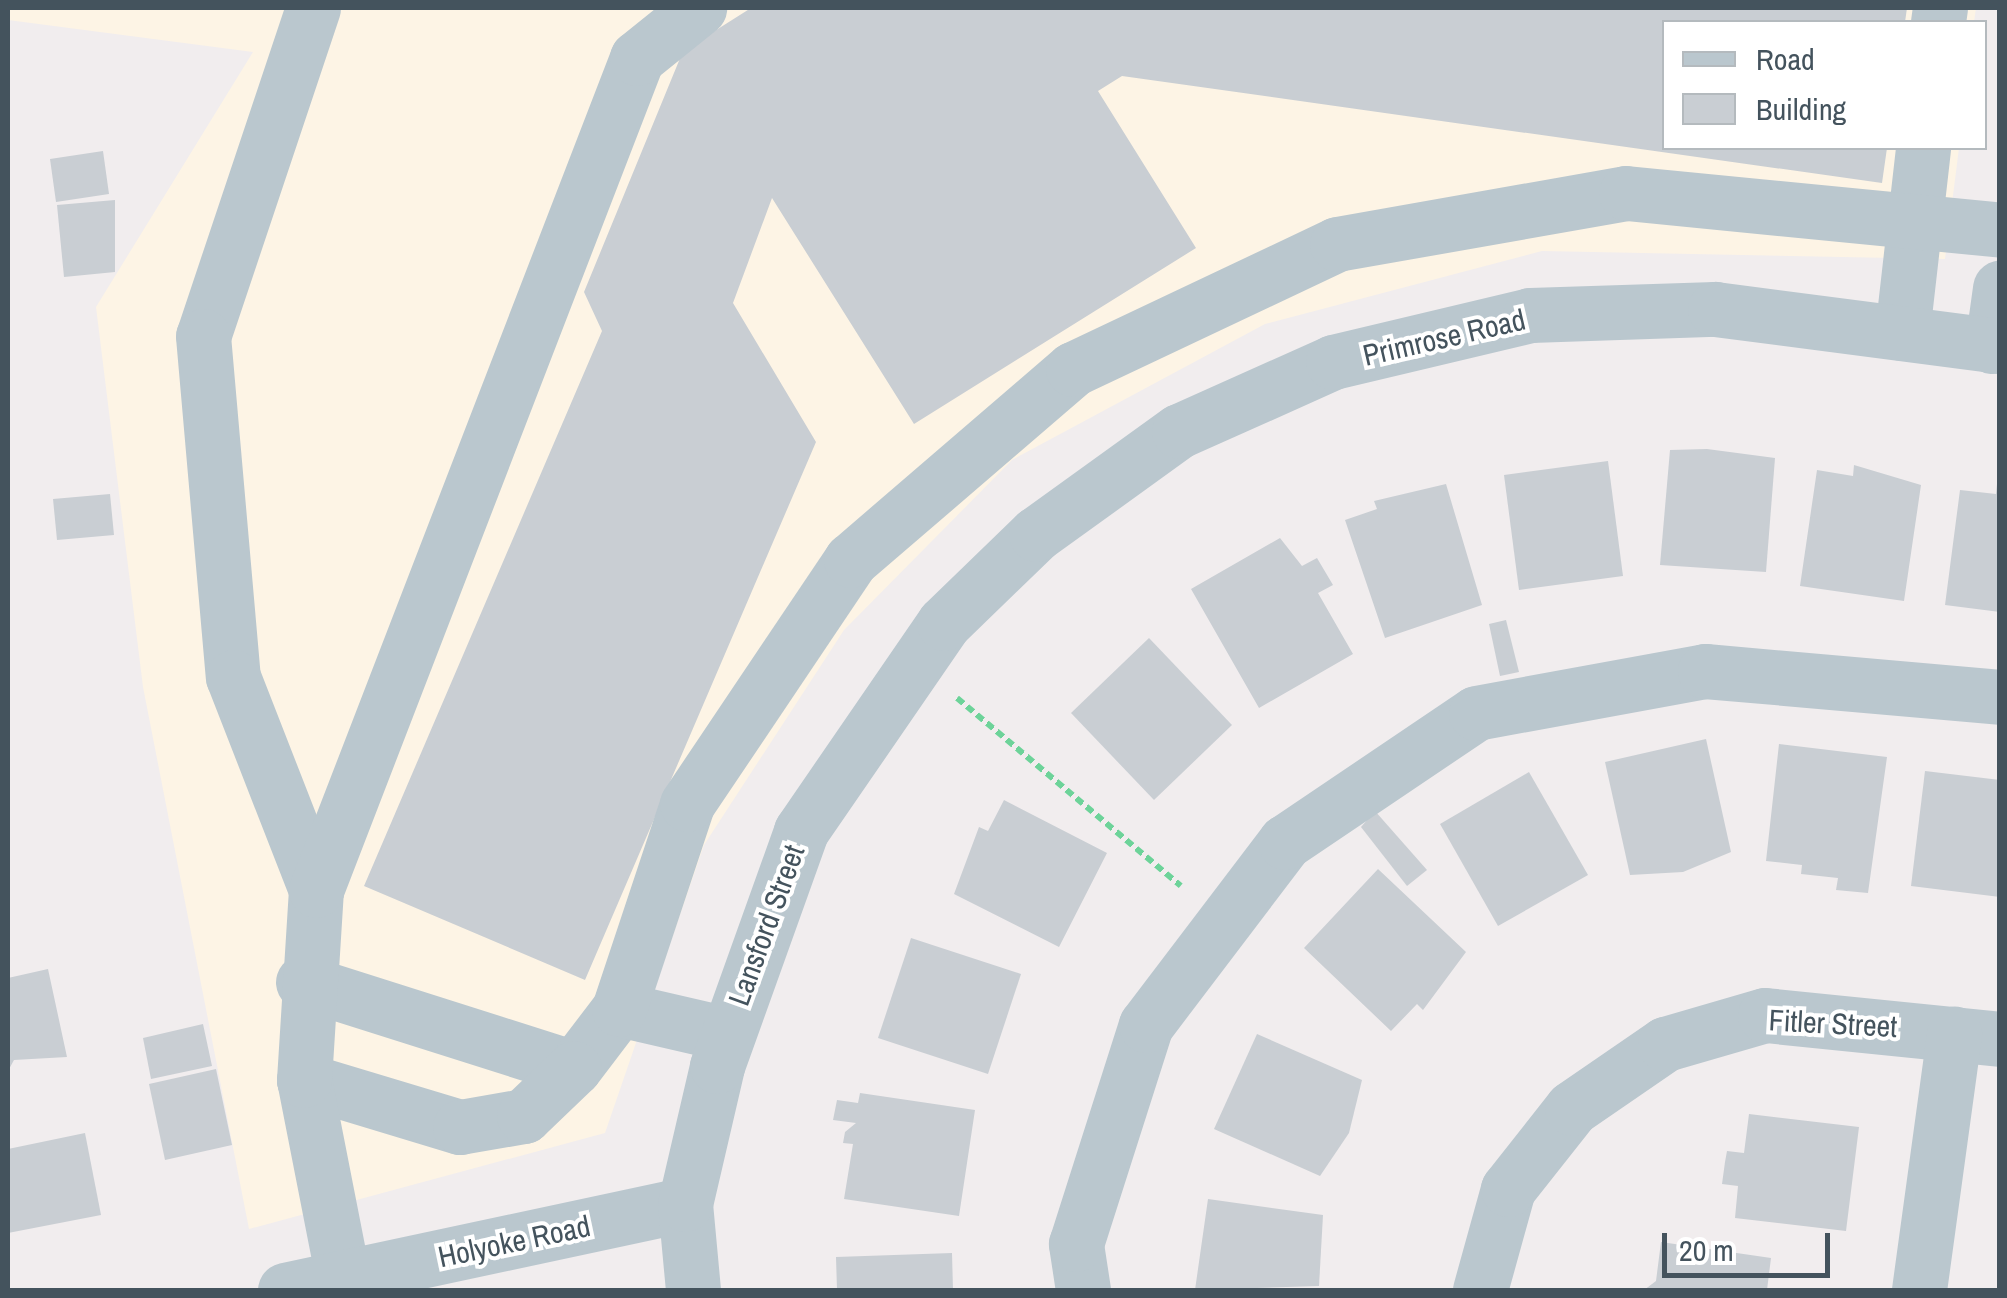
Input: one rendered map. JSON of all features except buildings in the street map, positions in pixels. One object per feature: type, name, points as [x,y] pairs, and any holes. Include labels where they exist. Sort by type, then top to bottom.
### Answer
[{"type":"street","points":[[313,8],[203,336],[233,677],[316,890]]},
{"type":"street","points":[[343,1278],[304,1080],[303,982],[316,890],[637,58],[698,8]]},
{"type":"street","points":[[1902,333],[1923,150]]},
{"type":"street","points":[[304,1080],[460,1127],[524,1116],[574,1068],[618,1010],[687,804],[851,560],[1073,369],[1357,240],[1626,193],[1915,218],[2000,230]]},
{"type":"street","points":[[1996,346],[2000,288]]},
{"type":"street","name":"Primrose Road","points":[[963,605],[1036,534],[1180,431],[1333,362],[1530,315],[1715,309],[1996,346]]},
{"type":"street","name":"Lansford Street","points":[[692,1290],[685,1204],[727,1034],[801,831],[914,662],[963,605]]},
{"type":"street","points":[[1082,1290],[1076,1244],[1146,1025],[1285,842],[1476,712],[1704,671],[2000,698]]},
{"type":"street","points":[[303,982],[574,1068]]},
{"type":"street","points":[[618,1010],[727,1034]]},
{"type":"street","name":"Fitler Street","points":[[1480,1290],[1503,1207],[1572,1108],[1665,1044],[1765,1015],[1977,1036]]},
{"type":"street","points":[[1919,1290],[1977,1036]]},
{"type":"street","name":"Holyoke Road","points":[[286,1290],[685,1204]]},
{"type":"path","points":[[914,662],[1224,922]]},
{"type":"shaded area","points":[[8,8],[1976,8],[1974,20],[1662,20],[1662,150],[1959,150],[1945,259],[1542,251],[1265,324],[1012,460],[844,630],[704,845],[605,1133],[249,1229],[143,687],[96,307],[253,52],[8,20]]}]
